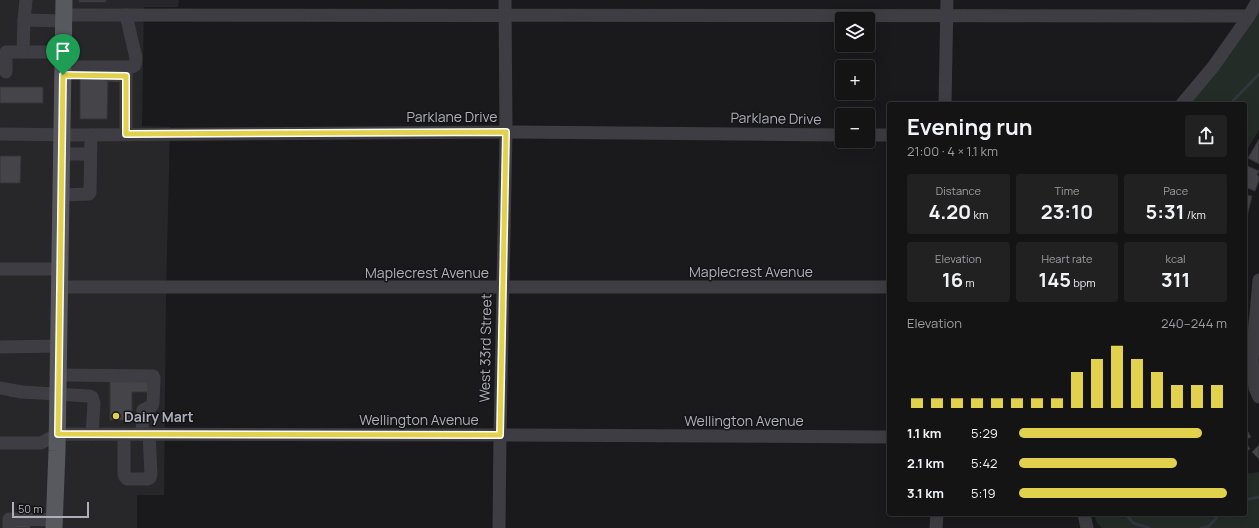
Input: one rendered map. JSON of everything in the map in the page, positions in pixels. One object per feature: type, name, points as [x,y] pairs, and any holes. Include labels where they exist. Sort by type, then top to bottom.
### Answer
[{"type":"main road","points":[[54,524],[58,434],[61,269],[63,7]]},
{"type":"street","points":[[23,52],[26,0]]},
{"type":"street","name":"West 33rd Street","points":[[499,528],[502,288],[506,132],[506,0]]},
{"type":"street","points":[[945,102],[947,0]]},
{"type":"street","points":[[1184,102],[1213,67],[1250,16],[1258,0]]},
{"type":"street","points":[[24,20],[63,7],[126,15],[1250,16]]},
{"type":"street","points":[[63,65],[132,67],[135,65],[136,58],[126,15]]},
{"type":"street","points":[[6,72],[6,52],[23,52],[63,65],[126,76],[126,134]]},
{"type":"street","name":"Parklane Drive","points":[[0,134],[90,135],[506,132],[835,135]]},
{"type":"street","points":[[61,195],[90,193],[90,135]]},
{"type":"street","points":[[875,135],[887,135]]},
{"type":"street","points":[[62,154],[90,154]]},
{"type":"street","points":[[0,269],[61,269]]},
{"type":"street","points":[[1259,280],[1252,360],[1255,388],[1259,398]]},
{"type":"street","name":"Maplecrest Avenue","points":[[60,287],[887,287]]},
{"type":"street","points":[[0,347],[59,346]]},
{"type":"street","points":[[59,375],[153,376],[153,404],[152,406],[143,410],[151,474],[150,478],[127,479],[125,477],[124,434]]},
{"type":"street","points":[[0,388],[22,392],[92,397],[94,403],[92,434]]},
{"type":"street","name":"Wellington Avenue","points":[[0,443],[41,443],[58,434],[887,438]]},
{"type":"street","points":[[936,528],[937,516]]},
{"type":"street","points":[[1084,516],[1087,528]]},
{"type":"street","points":[[9,528],[9,519],[54,524]]},
{"type":"shaded area","points":[[0,0],[179,0],[178,7],[144,7],[142,126],[170,127],[166,295],[164,495],[137,495],[137,528],[0,528]]},
{"type":"shaded area","points":[[1259,8],[1259,130],[1247,150],[1247,102],[1190,102]]},
{"type":"shaded area","points":[[1247,310],[1249,323],[1259,333],[1259,373],[1247,359]]},
{"type":"shaded area","points":[[1259,472],[1259,528],[1102,528],[1097,523],[1095,516],[1247,516],[1247,474]]},
{"type":"building","points":[[79,0],[106,0],[106,2],[79,2]]},
{"type":"building","points":[[80,79],[108,79],[107,119],[80,119]]},
{"type":"building","points":[[0,87],[43,87],[43,103],[0,103]]},
{"type":"building","points":[[1259,139],[1259,164],[1248,158]]},
{"type":"building","points":[[0,156],[21,156],[20,183],[0,183]]},
{"type":"building","points":[[1247,166],[1259,171],[1257,175],[1259,176],[1259,180],[1255,191],[1247,188]]},
{"type":"building","points":[[1247,195],[1252,196],[1247,216]]},
{"type":"building","points":[[110,378],[149,378],[149,392],[132,392],[132,420],[110,420]]},
{"type":"building","points":[[1247,430],[1251,437],[1247,439]]},
{"type":"building","points":[[1259,445],[1259,459],[1252,452]]},
{"type":"building","points":[[14,523],[30,523],[30,528],[14,528]]},
{"type":"waterway","points":[[1232,102],[1259,74]]},
{"type":"waterway","points":[[1247,500],[1259,497]]},
{"type":"waterway","points":[[1128,516],[1133,523],[1149,528]]},
{"type":"waterway","points":[[1201,528],[1208,527],[1218,516]]},
{"type":"place","name":"Dairy Mart","points":[[116,416]]},
{"type":"route","points":[[63,75],[126,76],[126,134],[506,132],[500,435],[58,434],[63,75]]}]
